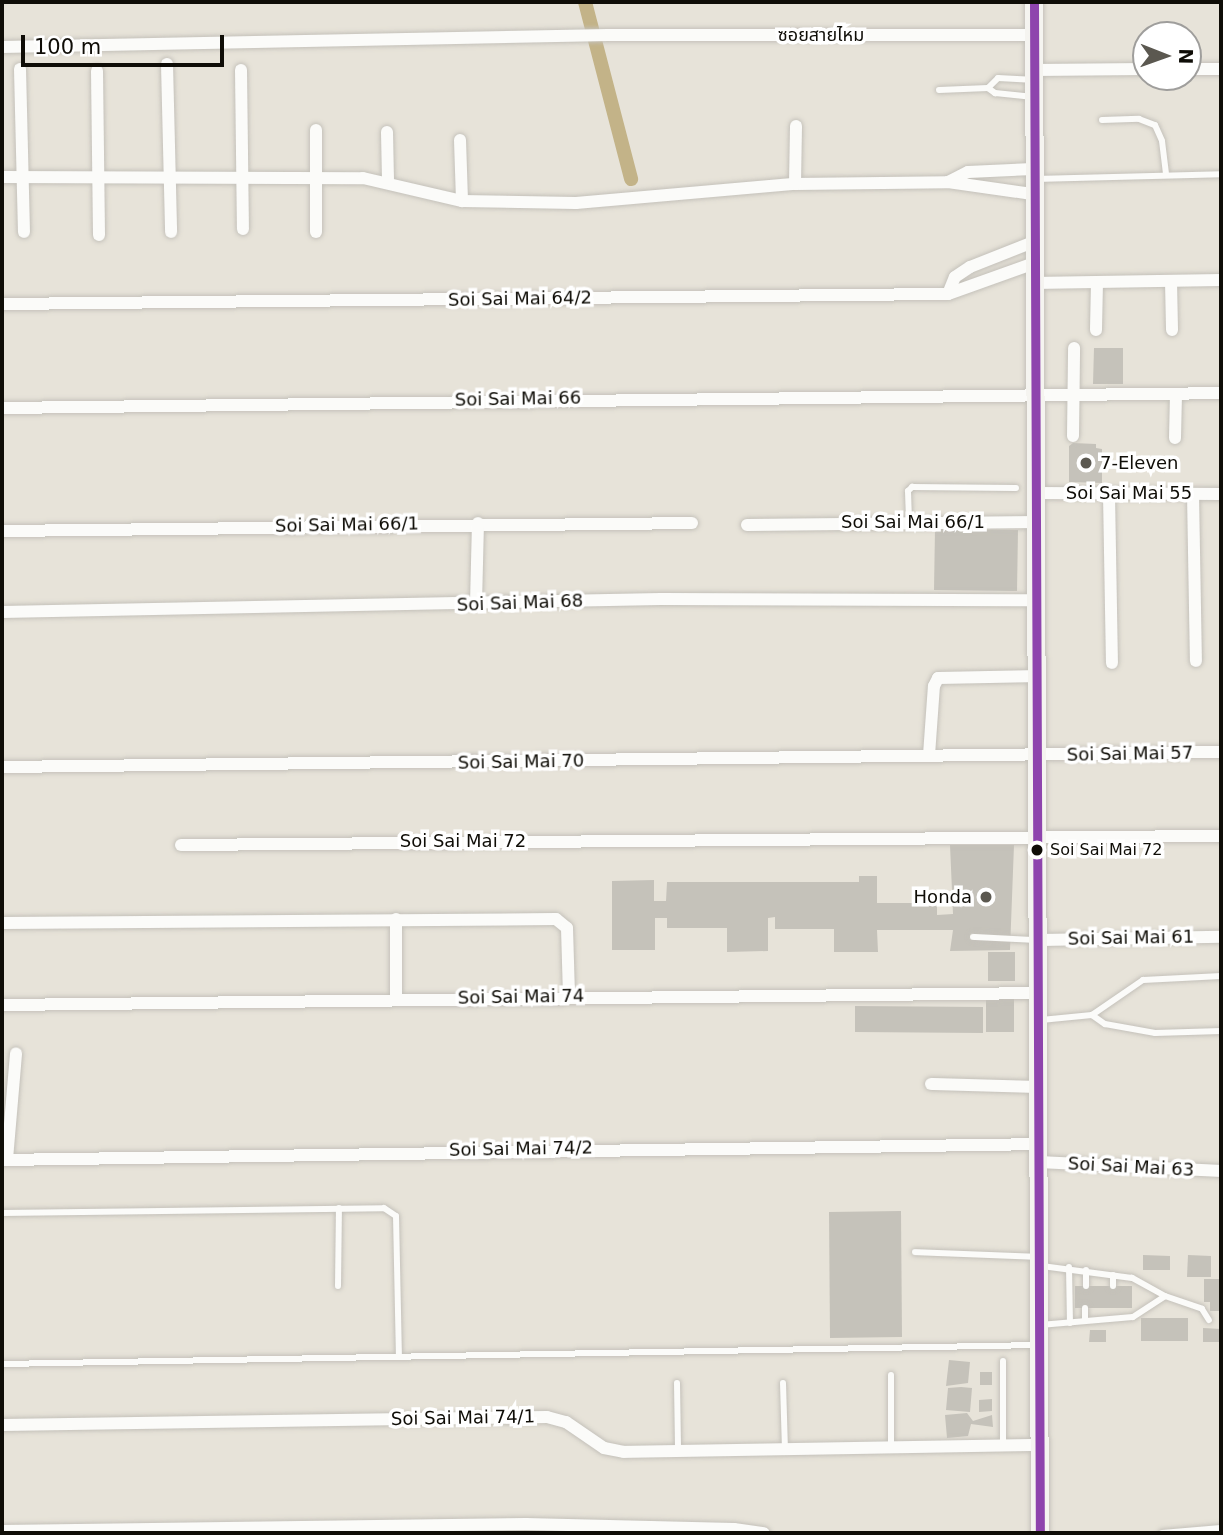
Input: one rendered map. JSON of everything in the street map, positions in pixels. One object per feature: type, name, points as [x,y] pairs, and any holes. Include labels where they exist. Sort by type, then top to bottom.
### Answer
[{"type":"main road","points":[[1034,2],[1032,283],[1040,676],[1040,1533]]},
{"type":"street","name":"ซอยสายไหม","points":[[2,47],[608,35],[1035,35]]},
{"type":"street","points":[[167,64],[172,232]]},
{"type":"street","points":[[20,69],[24,232]]},
{"type":"street","points":[[1202,69],[1221,69]]},
{"type":"street","points":[[241,70],[243,229]]},
{"type":"street","points":[[97,71],[99,235]]},
{"type":"street","points":[[1034,82],[1132,71]]},
{"type":"street","points":[[795,184],[796,126]]},
{"type":"street","points":[[316,130],[316,232]]},
{"type":"street","points":[[387,132],[388,181]]},
{"type":"street","points":[[460,140],[462,201]]},
{"type":"street","points":[[947,182],[968,172],[1033,181]]},
{"type":"street","points":[[2,177],[317,177],[388,181],[462,201],[576,203],[795,184],[1033,181]]},
{"type":"street","points":[[948,294],[955,277],[970,267],[1033,242]]},
{"type":"street","name":"Soi Sai Mai 64/2","points":[[2,304],[948,294],[1032,264]]},
{"type":"street","points":[[1032,283],[1221,280]]},
{"type":"street","points":[[1171,281],[1172,330]]},
{"type":"street","points":[[1096,330],[1097,282]]},
{"type":"street","points":[[1073,436],[1074,348]]},
{"type":"street","name":"Soi Sai Mai 66","points":[[2,408],[588,398],[1034,399],[1221,393]]},
{"type":"street","points":[[1175,438],[1176,395]]},
{"type":"street","name":"Soi Sai Mai 55","points":[[1036,493],[1221,494]]},
{"type":"street","points":[[1109,494],[1112,663]]},
{"type":"street","points":[[1194,494],[1196,662]]},
{"type":"street","name":"Soi Sai Mai 66/1","points":[[747,524],[909,520],[1037,522]]},
{"type":"street","points":[[476,604],[478,523]]},
{"type":"street","name":"Soi Sai Mai 66/1","points":[[2,531],[478,523],[692,523]]},
{"type":"street","name":"Soi Sai Mai 68","points":[[2,612],[661,599],[1039,600]]},
{"type":"street","points":[[929,755],[933,686],[938,678],[1040,676]]},
{"type":"street","name":"Soi Sai Mai 57","points":[[1040,756],[1221,752]]},
{"type":"street","name":"Soi Sai Mai 70","points":[[2,767],[929,755],[1040,756]]},
{"type":"street","name":"Soi Sai Mai 72","points":[[181,845],[1221,836]]},
{"type":"street","points":[[396,919],[396,998]]},
{"type":"street","points":[[2,923],[396,919],[563,921],[569,996]]},
{"type":"street","name":"Soi Sai Mai 61","points":[[1041,940],[1221,937]]},
{"type":"street","name":"Soi Sai Mai 74","points":[[2,1005],[569,996],[1041,993]]},
{"type":"street","points":[[4,1160],[16,1053]]},
{"type":"street","points":[[931,1084],[1040,1087]]},
{"type":"street","name":"Soi Sai Mai 74/2","points":[[4,1160],[1040,1144]]},
{"type":"street","name":"Soi Sai Mai 63","points":[[1040,1162],[1221,1171]]},
{"type":"street","name":"Soi Sai Mai 74/1","points":[[2,1425],[547,1417],[566,1423],[613,1451],[785,1453],[1003,1444],[1040,1446]]},
{"type":"street","points":[[2,1531],[526,1524],[764,1533]]},
{"type":"lane","points":[[988,88],[998,78],[1034,82]]},
{"type":"lane","points":[[939,90],[988,88],[995,93],[1034,82]]},
{"type":"lane","points":[[1102,120],[1139,119],[1155,125],[1166,173]]},
{"type":"lane","points":[[1033,181],[1166,173],[1221,174]]},
{"type":"lane","points":[[909,520],[908,491],[912,487],[1016,488]]},
{"type":"lane","points":[[973,937],[1041,940]]},
{"type":"lane","points":[[1041,1020],[1092,1014],[1143,980],[1221,976]]},
{"type":"lane","points":[[1092,1014],[1105,1024],[1155,1033],[1221,1031]]},
{"type":"lane","points":[[338,1286],[339,1208]]},
{"type":"lane","points":[[2,1213],[384,1208],[396,1216],[399,1354]]},
{"type":"lane","points":[[915,1252],[1040,1262],[1132,1278],[1165,1296],[1202,1309],[1209,1320]]},
{"type":"lane","points":[[1069,1267],[1070,1323]]},
{"type":"lane","points":[[1086,1270],[1086,1286]]},
{"type":"lane","points":[[1113,1275],[1113,1286]]},
{"type":"lane","points":[[1040,1325],[1133,1317],[1165,1296]]},
{"type":"lane","points":[[1085,1308],[1085,1321]]},
{"type":"lane","points":[[1112,1308],[1112,1319]]},
{"type":"lane","points":[[2,1364],[399,1354],[1040,1345]]},
{"type":"lane","points":[[1003,1361],[1003,1444]]},
{"type":"lane","points":[[891,1375],[891,1448]]},
{"type":"lane","points":[[677,1383],[678,1452]]},
{"type":"lane","points":[[783,1383],[785,1453]]},
{"type":"lane","points":[[1162,1533],[1221,1528]]},
{"type":"building","points":[[1094,348],[1123,348],[1123,384],[1093,384]]},
{"type":"building","points":[[1073,443],[1096,444],[1096,448],[1102,449],[1102,483],[1069,482],[1069,446]]},
{"type":"building","points":[[935,529],[1018,530],[1017,591],[934,590]]},
{"type":"building","points":[[950,845],[1014,845],[1010,950],[950,951],[953,930],[877,930],[878,952],[834,952],[834,929],[775,929],[775,917],[768,918],[768,951],[727,952],[727,928],[667,928],[667,918],[655,918],[655,950],[612,950],[612,881],[654,880],[654,901],[666,901],[667,882],[859,882],[859,876],[877,876],[877,903],[937,903],[937,915],[953,914]]},
{"type":"building","points":[[988,952],[1015,952],[1015,981],[988,981]]},
{"type":"building","points":[[986,996],[1014,996],[1014,1032],[986,1032]]},
{"type":"building","points":[[855,1006],[983,1007],[983,1033],[855,1032]]},
{"type":"building","points":[[901,1211],[902,1337],[830,1338],[829,1212]]},
{"type":"building","points":[[1143,1255],[1170,1256],[1170,1270],[1143,1270]]},
{"type":"building","points":[[1188,1255],[1211,1256],[1211,1277],[1187,1277]]},
{"type":"building","points":[[1204,1279],[1221,1279],[1221,1311],[1210,1311],[1210,1302],[1204,1302]]},
{"type":"building","points":[[1075,1286],[1132,1286],[1132,1308],[1075,1308]]},
{"type":"building","points":[[1141,1318],[1188,1318],[1188,1341],[1141,1341]]},
{"type":"building","points":[[1203,1328],[1221,1329],[1221,1342],[1203,1342]]},
{"type":"building","points":[[1090,1330],[1106,1330],[1106,1342],[1089,1342]]},
{"type":"building","points":[[949,1360],[970,1362],[968,1383],[946,1386]]},
{"type":"building","points":[[980,1372],[992,1372],[992,1385],[980,1385]]},
{"type":"building","points":[[948,1388],[972,1388],[970,1412],[946,1410]]},
{"type":"building","points":[[992,1399],[992,1411],[979,1412],[979,1400]]},
{"type":"building","points":[[967,1413],[973,1421],[992,1415],[993,1427],[971,1424],[968,1436],[947,1438],[945,1415]]},
{"type":"waterway","points":[[585,2],[631,179]]},
{"type":"transit line","points":[[1034,2],[1040,1533]]},
{"type":"place","name":"7-Eleven","points":[[1086,463]]},
{"type":"place","name":"Soi Sai Mai 72","points":[[1037,850]]},
{"type":"place","name":"Honda","points":[[986,897]]}]
